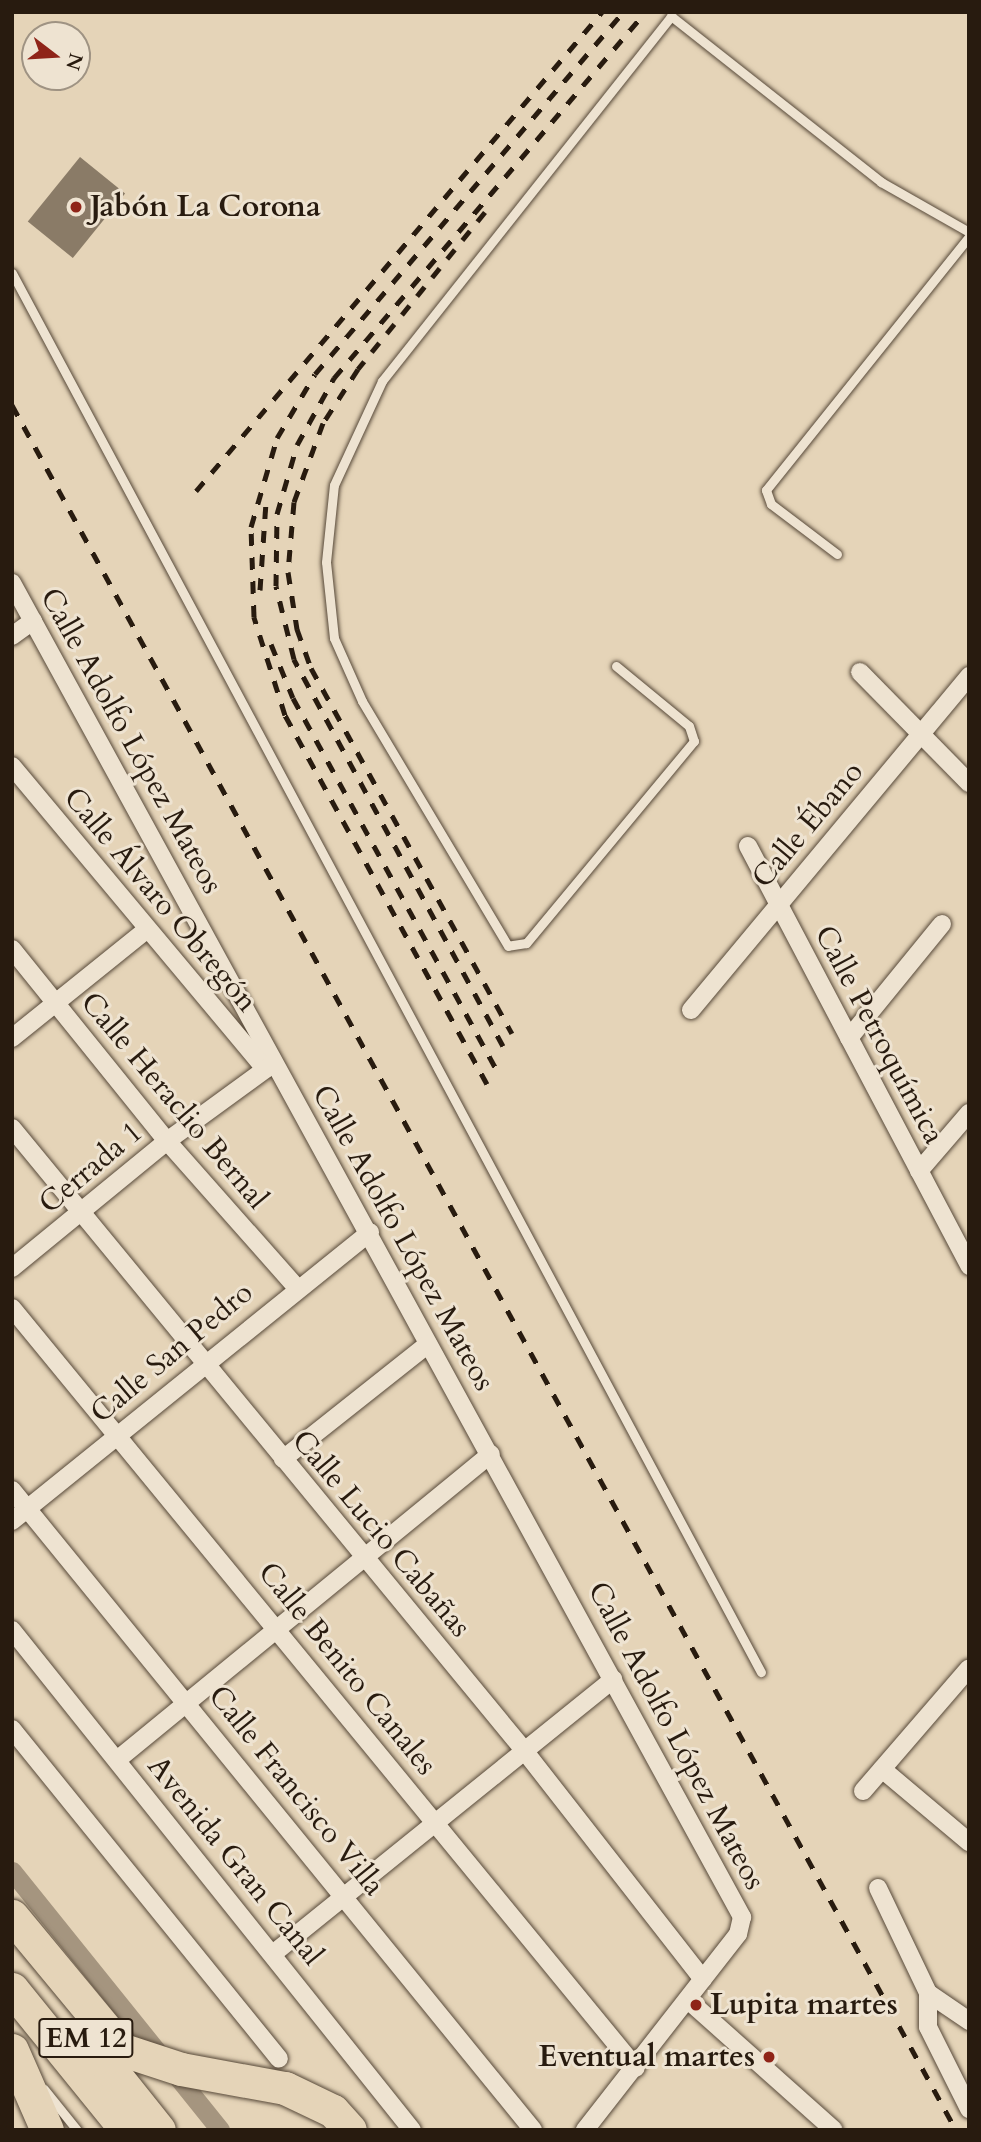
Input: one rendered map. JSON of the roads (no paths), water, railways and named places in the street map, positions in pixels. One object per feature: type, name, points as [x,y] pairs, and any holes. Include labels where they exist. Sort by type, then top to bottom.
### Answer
[{"type":"highway","points":[[12,1916],[123,2050],[181,2069],[285,2088],[342,2121]]},
{"type":"highway","name":"EM 12","points":[[12,1946],[159,2130]]},
{"type":"highway","name":"EM 12","points":[[12,1989],[126,2130]]},
{"type":"highway","points":[[12,2050],[47,2130]]},
{"type":"street","name":"Calle Adolfo López Mateos","points":[[12,583],[270,1066],[370,1232],[428,1344],[491,1454],[743,1922],[703,1979]]},
{"type":"street","points":[[12,636],[33,621]]},
{"type":"street","points":[[860,671],[969,783]]},
{"type":"street","name":"Calle Ébano","points":[[691,1010],[969,676]]},
{"type":"street","name":"Calle Álvaro Obregón","points":[[12,766],[145,931],[270,1066]]},
{"type":"street","name":"Calle Petroquímica","points":[[748,846],[969,1266]]},
{"type":"street","points":[[849,1038],[942,924]]},
{"type":"street","points":[[12,1038],[145,931]]},
{"type":"street","name":"Calle Heraclio Bernal","points":[[12,949],[167,1141],[296,1287]]},
{"type":"street","name":"Cerrada 1","points":[[12,1268],[167,1141],[270,1066]]},
{"type":"street","points":[[919,1171],[969,1113]]},
{"type":"street","name":"Calle Lucio Cabañas","points":[[12,1128],[523,1749],[703,1979]]},
{"type":"street","name":"Calle San Pedro","points":[[12,1521],[296,1287],[370,1232]]},
{"type":"street","name":"Calle Benito Canales","points":[[12,1308],[636,2068]]},
{"type":"street","points":[[284,1460],[428,1344]]},
{"type":"street","points":[[117,1760],[491,1454]]},
{"type":"street","name":"Calle Francisco Villa","points":[[12,1490],[343,1892],[533,2130]]},
{"type":"street","name":"Avenida Gran Canal","points":[[12,1630],[274,1953],[412,2130]]},
{"type":"street","points":[[863,1791],[969,1668]]},
{"type":"street","points":[[274,1953],[343,1892],[613,1679]]},
{"type":"street","points":[[12,1729],[279,2059]]},
{"type":"street","points":[[882,1769],[969,1842]]},
{"type":"street","points":[[878,1888],[928,1993],[928,2027],[969,2109]]},
{"type":"street","points":[[585,2130],[703,1979]]},
{"type":"street","points":[[928,1993],[969,2021]]},
{"type":"street","points":[[688,2000],[834,2130]]},
{"type":"lane","points":[[616,666],[689,726],[694,741],[526,943],[508,946],[362,701],[334,638],[326,562],[334,485],[382,381],[668,14],[880,182],[969,234],[766,490],[771,504],[837,554]]},
{"type":"lane","points":[[12,273],[761,1672]]},
{"type":"lane","points":[[12,2050],[77,2130]]},
{"type":"waterway","points":[[12,1871],[220,2130]]},
{"type":"railway","points":[[196,491],[602,12]]},
{"type":"railway","points":[[487,1084],[285,715],[254,617],[251,527],[277,438],[315,374],[623,12]]},
{"type":"railway","points":[[503,1046],[294,659],[276,586],[277,514],[297,445],[334,378],[645,12]]},
{"type":"railway","points":[[485,212],[358,369],[323,423],[294,502],[288,572],[297,629],[311,668],[512,1033]]},
{"type":"railway","points":[[12,405],[956,2130]]},
{"type":"railway","points":[[260,590],[266,503]]},
{"type":"railway","points":[[271,644],[293,698],[497,1071]]},
{"type":"place","name":"Jabón La Corona","points":[[76,207]]},
{"type":"place","name":"Lupita martes","points":[[696,2005]]},
{"type":"place","name":"Eventual martes","points":[[769,2057]]}]
